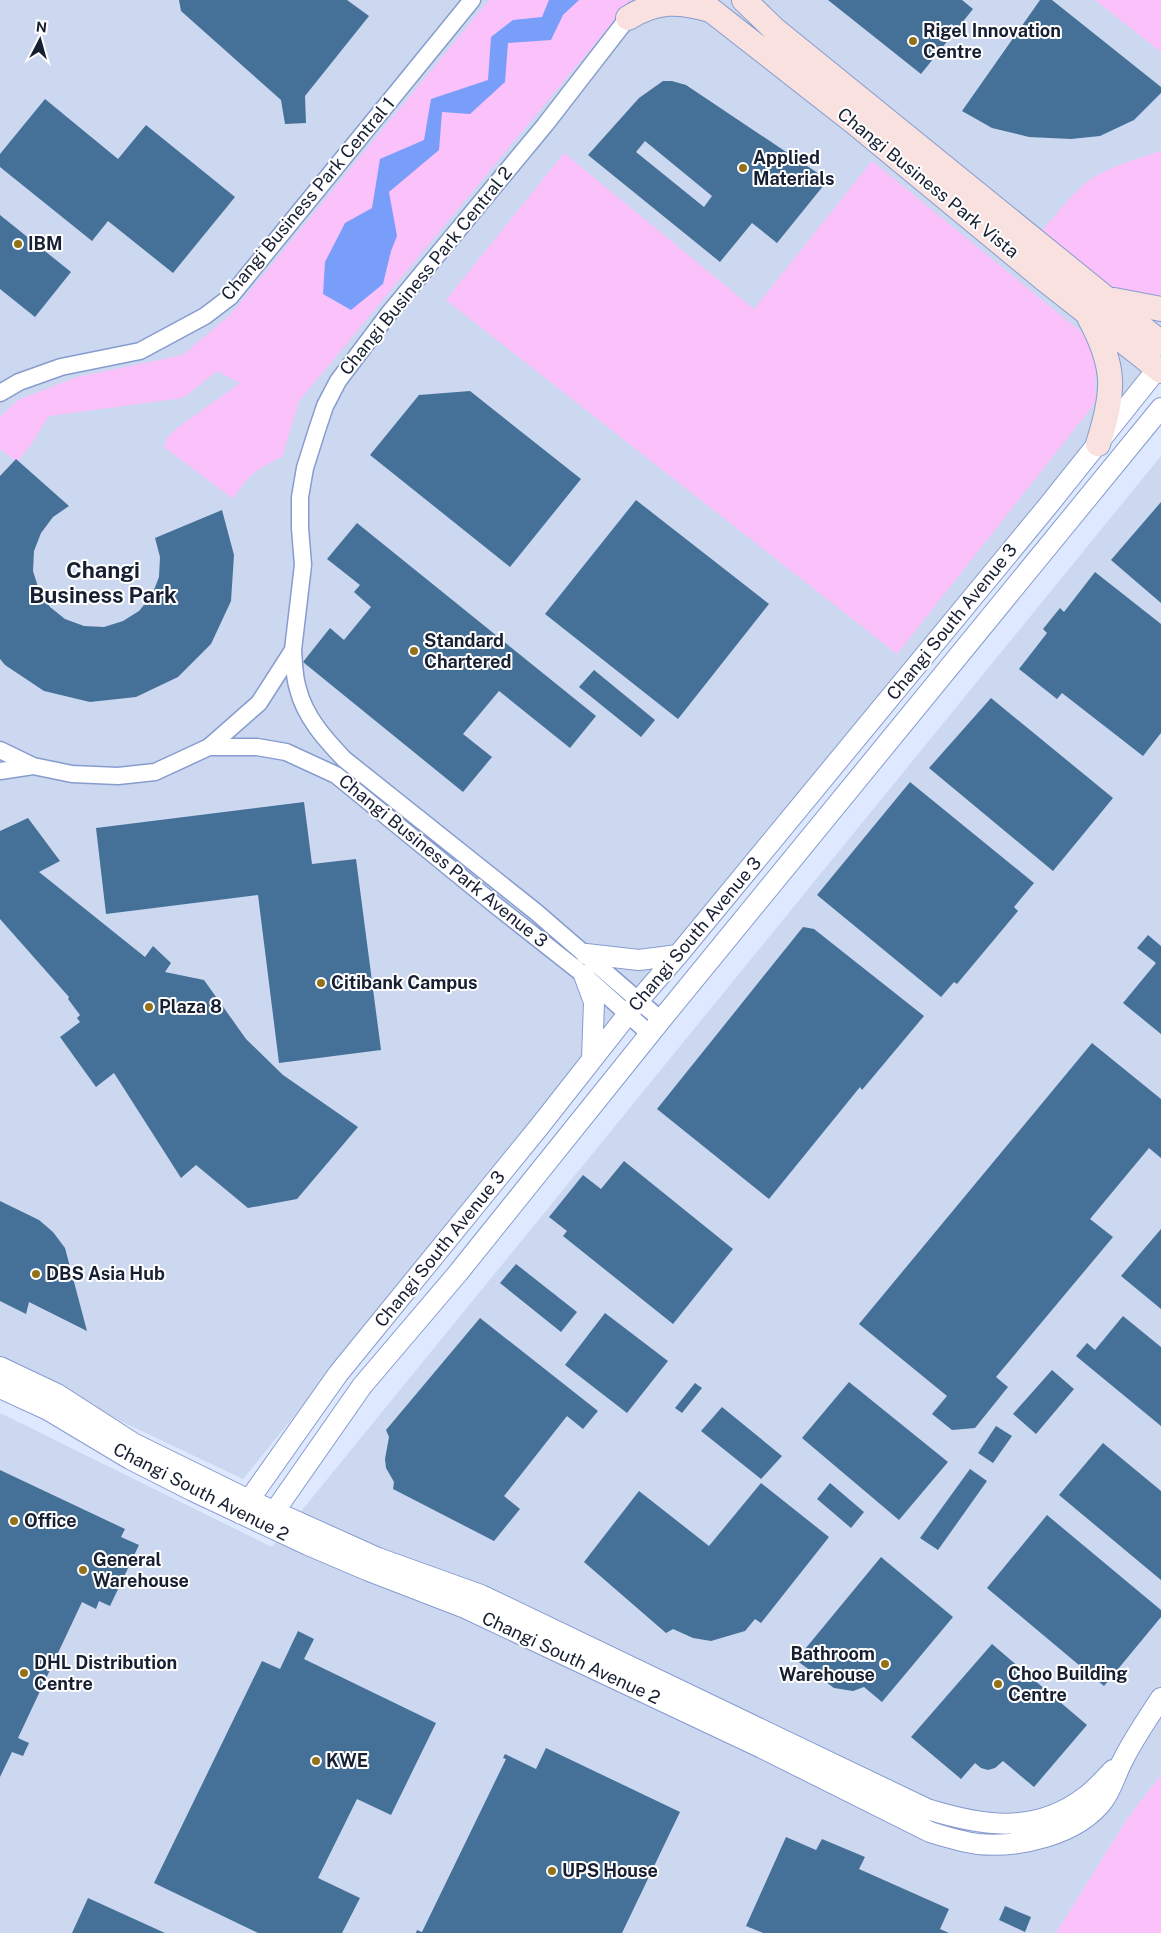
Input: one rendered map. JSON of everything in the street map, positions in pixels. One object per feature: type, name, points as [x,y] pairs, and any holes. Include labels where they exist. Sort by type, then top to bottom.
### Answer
[{"type":"main road","name":"Changi Business Park Vista","points":[[744,0],[774,29],[1108,298],[1161,343]]},
{"type":"main road","points":[[635,9],[643,9],[661,4],[704,5]]},
{"type":"main road","name":"Changi Business Park Vista","points":[[704,5],[854,122],[1086,311],[1160,368]]},
{"type":"main road","points":[[1108,298],[1161,309]]},
{"type":"main road","points":[[1086,311],[1099,335],[1110,368],[1111,392],[1107,415],[1098,444]]},
{"type":"street","name":"Changi Business Park Central 1","points":[[0,393],[19,382],[61,367],[140,351],[205,316],[230,297],[472,0]]},
{"type":"street","name":"Changi Business Park Central 2","points":[[0,750],[33,766],[72,774],[118,776],[155,772],[209,747],[259,703],[293,650],[303,565],[300,497],[305,468],[317,430],[325,406],[338,381],[390,312],[545,125],[635,9]]},
{"type":"street","name":"Changi South Avenue 3","points":[[245,1507],[338,1374],[539,1128],[634,1007],[1160,368]]},
{"type":"street","name":"Changi South Avenue 3","points":[[269,1518],[362,1386],[458,1274],[655,1027],[1161,408]]},
{"type":"street","name":"Changi Business Park Avenue 3","points":[[293,650],[297,688],[308,712],[323,736],[344,759],[586,954],[634,1007],[655,1027]]},
{"type":"street","name":"Changi Business Park Avenue 3","points":[[209,747],[257,747],[286,752],[306,759],[336,775],[584,975],[634,1007]]},
{"type":"street","points":[[0,772],[33,766]]},
{"type":"street","points":[[586,954],[638,960],[678,955]]},
{"type":"street","points":[[584,975],[594,1002],[592,1059]]},
{"type":"street","name":"Changi South Avenue 2","points":[[0,1367],[57,1394],[133,1443],[245,1507],[369,1571],[465,1608],[762,1748],[930,1832],[957,1841],[980,1844],[1025,1842],[1047,1837],[1070,1827],[1088,1815],[1103,1802],[1123,1760],[1161,1698]]},
{"type":"street","name":"Changi South Avenue 2","points":[[0,1388],[48,1410],[130,1459],[193,1492],[245,1507]]},
{"type":"shaded area","name":"Changi Business Park","points":[[0,0],[1161,0],[1161,349],[243,1479],[0,1364]]},
{"type":"shaded area","points":[[489,0],[631,0],[299,401],[282,457],[254,473],[243,484],[233,499],[164,447],[168,437],[177,428],[240,383],[217,371],[183,398],[49,416],[30,446],[17,462],[0,449],[0,417],[18,400],[77,377],[183,355],[231,314]]},
{"type":"shaded area","points":[[1095,0],[1161,0],[1161,52]]},
{"type":"shaded area","points":[[1161,151],[1161,309],[1108,298],[1042,231],[1083,185],[1101,173]]},
{"type":"shaded area","points":[[564,153],[754,309],[872,161],[1096,344],[1095,403],[897,654],[446,300]]},
{"type":"shaded area","points":[[1161,456],[1161,1775],[1127,1819],[1056,1933],[0,1933],[0,1413],[272,1547]]},
{"type":"shaded area","points":[[1161,1775],[1161,1933],[1056,1933],[1127,1819]]},
{"type":"water","points":[[549,0],[579,0],[563,15],[551,40],[508,43],[505,82],[470,114],[442,112],[439,150],[389,192],[397,236],[391,251],[383,284],[351,310],[323,294],[325,262],[345,223],[372,208],[380,159],[424,140],[431,99],[488,80],[491,37],[513,20],[542,17]]},
{"type":"building","points":[[179,0],[347,0],[369,16],[305,96],[306,123],[285,124],[281,100],[181,11]]},
{"type":"building","name":"Rigel Innovation Centre","points":[[828,0],[962,0],[973,9],[921,74]]},
{"type":"building","points":[[1040,0],[1052,0],[1161,87],[1161,93],[1134,120],[1100,136],[1071,139],[1029,137],[992,128],[962,111]]},
{"type":"building","name":"Applied Materials","points":[[663,81],[672,81],[686,85],[828,180],[777,243],[752,223],[720,262],[588,155],[639,98]],"holes":[[[645,141],[712,196],[704,207],[636,152]]]},
{"type":"building","name":"IBM","points":[[45,99],[118,159],[146,125],[235,197],[173,273],[108,221],[92,241],[0,167],[0,154]]},
{"type":"building","name":"IBM","points":[[0,215],[71,272],[35,317],[0,289]]},
{"type":"building","points":[[470,391],[581,479],[510,567],[370,455],[419,395]]},
{"type":"building","points":[[16,459],[69,506],[53,517],[41,533],[34,551],[33,571],[39,590],[50,607],[65,619],[84,626],[104,627],[123,621],[139,611],[152,595],[159,577],[160,557],[155,538],[222,510],[234,555],[231,601],[211,644],[178,677],[136,697],[90,702],[44,691],[5,665],[0,659],[0,476]]},
{"type":"building","points":[[636,500],[769,604],[678,719],[545,614]]},
{"type":"building","points":[[1161,502],[1161,603],[1111,560]]},
{"type":"building","name":"Standard Chartered","points":[[357,523],[596,716],[570,748],[499,691],[463,734],[492,757],[463,792],[303,662],[330,628],[344,640],[371,607],[354,592],[360,585],[327,559]]},
{"type":"building","points":[[1095,572],[1161,624],[1161,733],[1143,756],[1062,693],[1057,699],[1019,669],[1047,633],[1043,629],[1060,608],[1064,612]]},
{"type":"building","points":[[594,670],[655,720],[641,737],[579,687]]},
{"type":"building","points":[[991,698],[1113,798],[1053,871],[929,768]]},
{"type":"building","points":[[910,782],[1034,883],[1014,907],[1018,911],[957,984],[954,982],[941,997],[817,895]]},
{"type":"building","name":"Citibank Campus","points":[[304,802],[312,864],[356,859],[381,1050],[279,1063],[258,895],[106,914],[96,828]]},
{"type":"building","name":"Plaza 8","points":[[28,818],[60,861],[39,872],[145,957],[153,946],[171,963],[165,972],[204,980],[246,1039],[283,1075],[358,1127],[297,1199],[248,1208],[196,1165],[181,1178],[114,1073],[96,1087],[60,1037],[80,1022],[77,1018],[80,1015],[68,999],[69,997],[0,919],[0,831]]},
{"type":"building","points":[[803,927],[814,929],[924,1016],[862,1090],[860,1087],[769,1199],[657,1109]]},
{"type":"building","points":[[1148,935],[1161,946],[1161,1034],[1123,1003],[1156,963],[1137,948]]},
{"type":"building","points":[[1092,1043],[1161,1099],[1161,1158],[1149,1148],[1090,1219],[1113,1237],[996,1377],[1008,1387],[975,1428],[952,1430],[932,1414],[947,1396],[859,1324]]},
{"type":"building","points":[[624,1161],[733,1249],[673,1324],[563,1236],[567,1231],[549,1217],[583,1175],[601,1189]]},
{"type":"building","name":"DBS Asia Hub","points":[[0,1201],[39,1220],[53,1232],[65,1248],[87,1331],[29,1302],[26,1314],[0,1301]]},
{"type":"building","points":[[1161,1229],[1161,1309],[1121,1276]]},
{"type":"building","points":[[516,1264],[577,1312],[561,1332],[500,1283]]},
{"type":"building","points":[[605,1313],[668,1361],[627,1413],[565,1365]]},
{"type":"building","points":[[1123,1316],[1161,1347],[1161,1426],[1076,1356],[1087,1343],[1095,1350]]},
{"type":"building","points":[[480,1318],[598,1411],[583,1429],[567,1416],[504,1496],[520,1509],[494,1541],[393,1489],[394,1482],[386,1468],[385,1459],[389,1437],[386,1430]]},
{"type":"building","points":[[1052,1370],[1074,1389],[1036,1434],[1013,1414]]},
{"type":"building","points":[[849,1382],[948,1462],[899,1520],[802,1438]]},
{"type":"building","points":[[695,1383],[702,1388],[682,1413],[675,1408]]},
{"type":"building","points":[[722,1407],[782,1456],[761,1479],[701,1431]]},
{"type":"building","points":[[996,1426],[1012,1436],[993,1463],[978,1453]]},
{"type":"building","points":[[1103,1443],[1161,1491],[1161,1580],[1059,1495]]},
{"type":"building","points":[[970,1469],[987,1481],[938,1550],[920,1538]]},
{"type":"building","name":"DHL Distribution Centre","points":[[0,1470],[125,1529],[121,1537],[139,1545],[110,1606],[99,1601],[96,1609],[82,1602],[18,1738],[29,1743],[23,1756],[12,1752],[0,1777]]},
{"type":"building","points":[[761,1483],[829,1537],[761,1623],[755,1619],[745,1631],[711,1641],[693,1638],[673,1629],[666,1633],[584,1562],[639,1491],[709,1546]]},
{"type":"building","points":[[830,1483],[864,1512],[851,1528],[817,1499]]},
{"type":"building","points":[[1047,1515],[1161,1610],[1161,1617],[1104,1686],[987,1588]]},
{"type":"building","points":[[881,1557],[953,1617],[882,1702],[864,1687],[853,1691],[834,1688],[796,1660]]},
{"type":"building","name":"KWE","points":[[298,1631],[314,1639],[304,1659],[436,1723],[391,1815],[357,1799],[318,1878],[360,1898],[342,1933],[258,1933],[154,1883],[262,1661],[280,1669]]},
{"type":"building","name":"Choo Building Centre","points":[[992,1644],[1087,1725],[1034,1787],[1003,1761],[995,1768],[988,1770],[981,1768],[975,1763],[961,1779],[911,1737]]},
{"type":"building","name":"UPS House","points":[[546,1748],[680,1812],[622,1933],[416,1933],[417,1930],[422,1932],[506,1759],[503,1758],[505,1754],[536,1769]]},
{"type":"building","points":[[786,1837],[816,1850],[822,1839],[865,1857],[859,1869],[949,1909],[940,1929],[949,1933],[763,1933],[746,1926]]},
{"type":"building","points":[[88,1898],[165,1933],[72,1933]]},
{"type":"building","points":[[1005,1906],[1031,1917],[1025,1932],[999,1920]]},
{"type":"place","name":"Rigel Innovation Centre","points":[[913,41]]},
{"type":"place","name":"Applied Materials","points":[[743,168]]},
{"type":"place","name":"IBM","points":[[18,244]]},
{"type":"place","name":"Standard Chartered","points":[[414,651]]},
{"type":"place","name":"Citibank Campus","points":[[321,983]]},
{"type":"place","name":"Plaza 8","points":[[149,1007]]},
{"type":"place","name":"DBS Asia Hub","points":[[36,1274]]},
{"type":"place","name":"Office","points":[[14,1521]]},
{"type":"place","name":"General Warehouse","points":[[83,1570]]},
{"type":"place","name":"Bathroom Warehouse","points":[[885,1664]]},
{"type":"place","name":"DHL Distribution Centre","points":[[24,1673]]},
{"type":"place","name":"Choo Building Centre","points":[[998,1684]]},
{"type":"place","name":"KWE","points":[[316,1761]]},
{"type":"place","name":"UPS House","points":[[552,1871]]},
{"type":"district","name":"Changi Business Park","points":[[103,582]]}]
